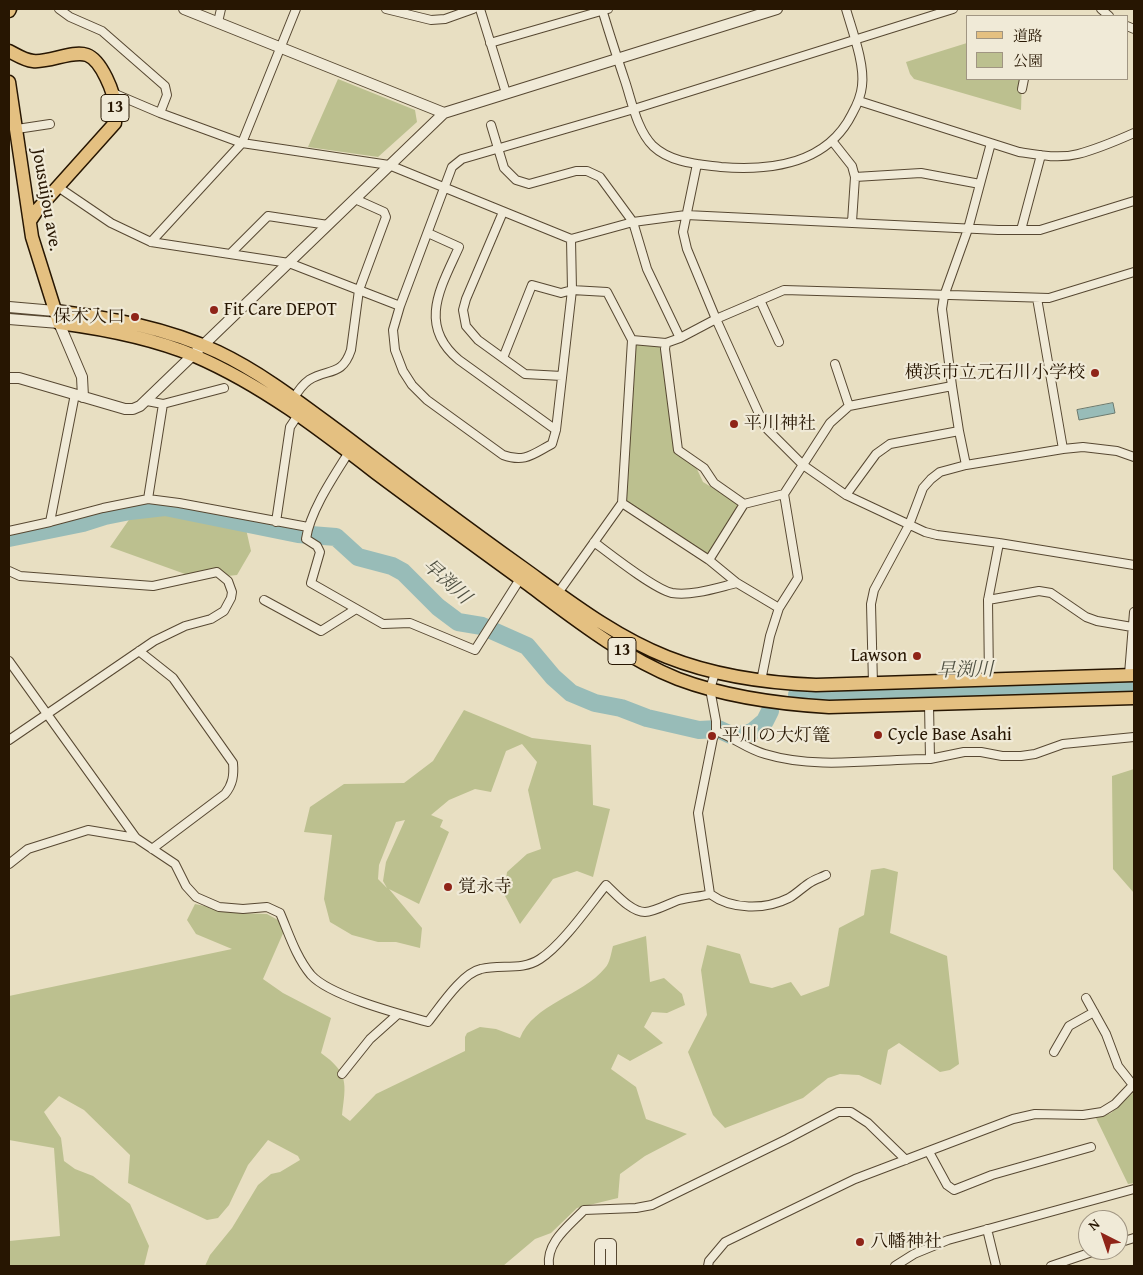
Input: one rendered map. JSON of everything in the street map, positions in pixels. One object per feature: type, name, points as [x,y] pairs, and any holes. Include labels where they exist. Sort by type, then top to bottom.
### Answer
[{"type":"main road","name":"13","points":[[9,51],[21,58],[34,62],[86,55],[95,61],[102,70],[113,93],[116,107],[114,123],[38,209],[30,221]]},
{"type":"main road","name":"Jousuijou ave.","points":[[9,82],[32,237],[59,323]]},
{"type":"main road","name":"13","points":[[54,311],[127,321],[203,345],[258,374],[294,398],[558,593],[603,624],[627,638],[668,657],[715,673],[761,681],[816,685],[1132,675]]},
{"type":"main road","name":"13","points":[[59,323],[122,333],[168,346],[193,355],[247,382],[349,452],[618,649],[678,679],[739,696],[798,705],[829,707],[1134,698]]},
{"type":"street","points":[[60,9],[70,17],[102,31],[165,86],[167,95],[160,113]]},
{"type":"street","points":[[184,9],[444,113]]},
{"type":"street","points":[[218,22],[221,9]]},
{"type":"street","points":[[151,242],[242,143],[279,47],[296,9]]},
{"type":"street","points":[[386,9],[431,20],[445,19],[472,9]]},
{"type":"street","points":[[480,9],[506,93]]},
{"type":"street","points":[[490,43],[604,9],[617,58],[634,109],[645,136],[654,147],[666,155],[697,164],[737,168],[767,167],[792,162],[815,154],[833,142],[847,125],[859,101],[862,74],[855,38],[846,9]]},
{"type":"street","points":[[9,378],[19,378],[125,409],[133,409],[147,401],[444,113],[777,9]]},
{"type":"street","points":[[571,239],[572,290],[556,430],[552,444],[527,458],[514,459],[503,455],[427,400],[412,385],[403,370],[395,350],[393,330],[400,306],[452,167],[462,159],[634,109],[855,38],[953,9]]},
{"type":"street","points":[[1022,89],[1024,80]]},
{"type":"street","points":[[113,93],[160,113],[242,143],[389,165],[571,239],[633,222],[686,215],[1040,230],[1134,201]]},
{"type":"street","points":[[859,101],[992,144],[1019,152],[1041,155],[1078,154],[1134,133]]},
{"type":"street","points":[[17,129],[50,124]]},
{"type":"street","points":[[491,125],[504,168],[516,180],[529,184],[576,171],[588,171],[600,177],[633,222],[647,269],[680,338]]},
{"type":"street","points":[[833,142],[852,166],[855,177],[852,222]]},
{"type":"street","points":[[966,465],[952,386],[942,309],[944,296],[968,228],[992,144]]},
{"type":"street","points":[[1021,230],[1041,155]]},
{"type":"street","points":[[697,164],[683,232],[687,249],[716,319],[765,427],[803,465],[846,495],[925,532],[1134,565]]},
{"type":"street","points":[[855,177],[921,173],[980,184]]},
{"type":"street","points":[[58,187],[111,223],[151,242],[289,263],[400,306]]},
{"type":"street","points":[[294,398],[304,385],[311,380],[335,372],[342,367],[351,350],[359,290],[386,217],[384,212],[355,199]]},
{"type":"street","points":[[503,212],[466,299],[463,310],[466,326],[478,340],[525,374],[562,376]]},
{"type":"street","points":[[230,254],[268,216],[328,224]]},
{"type":"street","points":[[428,233],[459,247],[438,294],[436,328],[441,341],[459,360],[556,430]]},
{"type":"street","points":[[632,340],[666,344],[716,319],[784,290],[1049,298],[1134,272]]},
{"type":"street","points":[[503,358],[532,285],[561,293],[572,290],[607,292],[632,340],[622,503],[558,593]]},
{"type":"street","points":[[1037,298],[1063,449]]},
{"type":"street","points":[[760,300],[779,342]]},
{"type":"street","points":[[9,307],[54,311]]},
{"type":"street","points":[[9,319],[59,323],[82,377],[50,522]]},
{"type":"street","points":[[666,344],[665,349],[678,450],[704,468],[714,483],[744,504]]},
{"type":"street","points":[[835,364],[849,406]]},
{"type":"street","points":[[761,681],[770,636],[779,608],[798,578],[784,494],[830,423],[849,406],[952,386]]},
{"type":"street","points":[[147,401],[164,404],[224,388]]},
{"type":"street","points":[[148,499],[164,404]]},
{"type":"street","points":[[276,522],[290,427],[298,416]]},
{"type":"street","points":[[846,495],[876,454],[890,444],[959,431]]},
{"type":"street","points":[[873,684],[871,604],[874,590],[909,525],[923,488],[931,479],[940,472],[966,465],[1063,449],[1083,447],[1118,451],[1134,457]]},
{"type":"street","points":[[307,533],[329,483],[349,452]]},
{"type":"street","points":[[709,560],[744,504],[784,494]]},
{"type":"street","points":[[9,530],[148,499],[179,503],[276,522],[307,533],[317,546],[320,552],[311,583],[383,624],[410,623],[475,650],[520,578]]},
{"type":"street","points":[[622,503],[709,560],[737,583],[779,608]]},
{"type":"street","points":[[594,542],[652,584],[670,592],[691,593],[737,583]]},
{"type":"street","points":[[989,680],[988,600],[999,543]]},
{"type":"street","points":[[9,571],[20,576],[153,586],[217,572],[228,580],[232,592],[231,598],[224,610],[211,619],[185,626],[139,651],[9,740]]},
{"type":"street","points":[[988,600],[1038,591],[1051,593],[1086,617],[1097,621],[1132,627]]},
{"type":"street","points":[[264,600],[321,631],[356,608]]},
{"type":"street","points":[[1132,675],[1132,627],[1134,612]]},
{"type":"street","points":[[139,651],[173,678],[233,763],[234,774],[231,785],[225,794],[152,849]]},
{"type":"street","points":[[9,661],[136,838],[175,864],[186,886],[196,897],[218,907],[243,909],[267,907],[280,913],[298,956],[311,975],[320,983],[398,1014],[428,1022],[466,976],[473,972],[485,968],[530,964],[540,959],[569,932],[606,885],[635,909],[646,912],[682,899],[710,894]]},
{"type":"street","points":[[715,673],[710,689],[716,731],[698,813],[710,894],[720,901],[740,906],[749,907],[775,903],[790,898],[810,883],[826,875]]},
{"type":"street","points":[[929,704],[930,759]]},
{"type":"street","points":[[716,731],[728,735],[745,746],[763,754],[788,760],[862,762],[889,759],[930,759],[972,752],[1020,756],[1035,754],[1063,744],[1134,737]]},
{"type":"street","points":[[9,864],[28,849],[88,830],[136,838]]},
{"type":"street","points":[[708,1266],[709,1260],[724,1242],[855,1180],[1013,1119],[1035,1114],[1083,1115],[1102,1112],[1115,1104],[1134,1085],[1118,1066],[1106,1034],[1086,998]]},
{"type":"street","points":[[1054,1052],[1069,1026],[1094,1012]]},
{"type":"street","points":[[342,1074],[370,1039],[398,1014]]},
{"type":"street","points":[[546,1265],[553,1243],[584,1210],[636,1208],[652,1205],[838,1112],[852,1112],[868,1123],[906,1160]]},
{"type":"street","points":[[928,1152],[947,1185],[954,1190],[992,1175],[1091,1147]]},
{"type":"street","points":[[895,1266],[914,1254],[948,1240],[1134,1189]]},
{"type":"street","points":[[986,1229],[996,1266]]},
{"type":"street","points":[[600,1266],[600,1244],[611,1244],[612,1266]]},
{"type":"street","points":[[1051,1266],[1078,1257]]},
{"type":"green space","points":[[966,43],[966,80],[1022,80],[1021,110],[914,79],[906,62]]},
{"type":"green space","points":[[338,79],[415,110],[417,122],[378,157],[308,147]]},
{"type":"green space","points":[[634,344],[662,346],[674,451],[696,467],[703,482],[739,504],[740,507],[708,556],[624,502]]},
{"type":"green space","points":[[133,514],[187,514],[246,529],[251,551],[237,575],[199,579],[110,547]]},
{"type":"green space","points":[[464,710],[532,738],[591,745],[593,805],[610,809],[593,877],[577,871],[553,879],[520,924],[504,894],[507,872],[527,854],[541,849],[528,790],[537,762],[522,744],[506,751],[491,792],[475,789],[449,800],[431,815],[443,820],[440,827],[449,832],[419,904],[389,889],[422,928],[420,948],[396,942],[378,942],[352,935],[330,922],[324,899],[332,835],[304,832],[310,807],[344,784],[404,783],[433,761]],"holes":[[[405,820],[386,862],[383,881],[387,888],[378,879],[379,865],[396,822]]]},
{"type":"green space","points":[[1134,769],[1134,893],[1113,869],[1112,776]]},
{"type":"green space","points":[[884,868],[898,872],[890,933],[947,956],[959,1064],[950,1070],[940,1072],[899,1043],[888,1050],[881,1085],[859,1075],[840,1074],[828,1078],[803,1098],[725,1128],[713,1115],[688,1052],[707,1015],[701,970],[707,945],[740,954],[750,983],[772,988],[791,982],[801,996],[829,986],[839,928],[864,915],[871,870]]},
{"type":"green space","points":[[195,904],[238,913],[267,914],[278,920],[284,931],[263,979],[283,993],[331,1018],[321,1053],[337,1067],[344,1080],[342,1115],[350,1121],[376,1094],[465,1051],[465,1037],[467,1033],[480,1027],[496,1029],[520,1038],[526,1026],[547,1008],[595,978],[607,966],[613,946],[646,936],[650,982],[664,978],[682,994],[685,1005],[667,1013],[652,1012],[644,1027],[663,1043],[630,1061],[618,1054],[611,1069],[636,1087],[646,1119],[687,1134],[645,1156],[620,1174],[618,1198],[577,1208],[551,1233],[535,1239],[503,1266],[205,1266],[210,1255],[232,1228],[258,1185],[271,1174],[280,1172],[300,1160],[298,1156],[268,1140],[248,1165],[229,1205],[218,1218],[207,1220],[128,1183],[130,1155],[84,1110],[59,1096],[44,1112],[61,1138],[64,1161],[75,1169],[93,1176],[130,1204],[149,1246],[144,1266],[9,1266],[9,1241],[60,1236],[54,1148],[9,1140],[9,996],[232,949],[196,934],[187,920]]},
{"type":"green space","points":[[1134,1092],[1134,1183],[1128,1184],[1096,1118],[1111,1113]]},
{"type":"water","points":[[1113,403],[1115,413],[1079,420],[1077,410]]},
{"type":"waterway","name":"早渕川","points":[[9,538],[130,511],[165,507],[298,534],[336,537],[358,557],[392,566],[403,572],[438,607],[458,622],[482,626],[527,646],[553,677],[571,693],[595,703],[621,708],[647,718],[699,730],[718,729],[731,735],[752,732],[765,721],[770,711]]},
{"type":"waterway","name":"早渕川","points":[[797,695],[1134,689]]},
{"type":"place","name":"Fit Care DEPOT","points":[[214,310]]},
{"type":"place","name":"保木入口","points":[[135,317]]},
{"type":"place","name":"横浜市立元石川小学校","points":[[1095,373]]},
{"type":"place","name":"平川神社","points":[[734,424]]},
{"type":"place","name":"Lawson","points":[[917,656]]},
{"type":"place","name":"Cycle Base Asahi","points":[[878,735]]},
{"type":"place","name":"平川の大灯篭","points":[[712,736]]},
{"type":"place","name":"覚永寺","points":[[448,887]]},
{"type":"place","name":"八幡神社","points":[[860,1242]]}]
